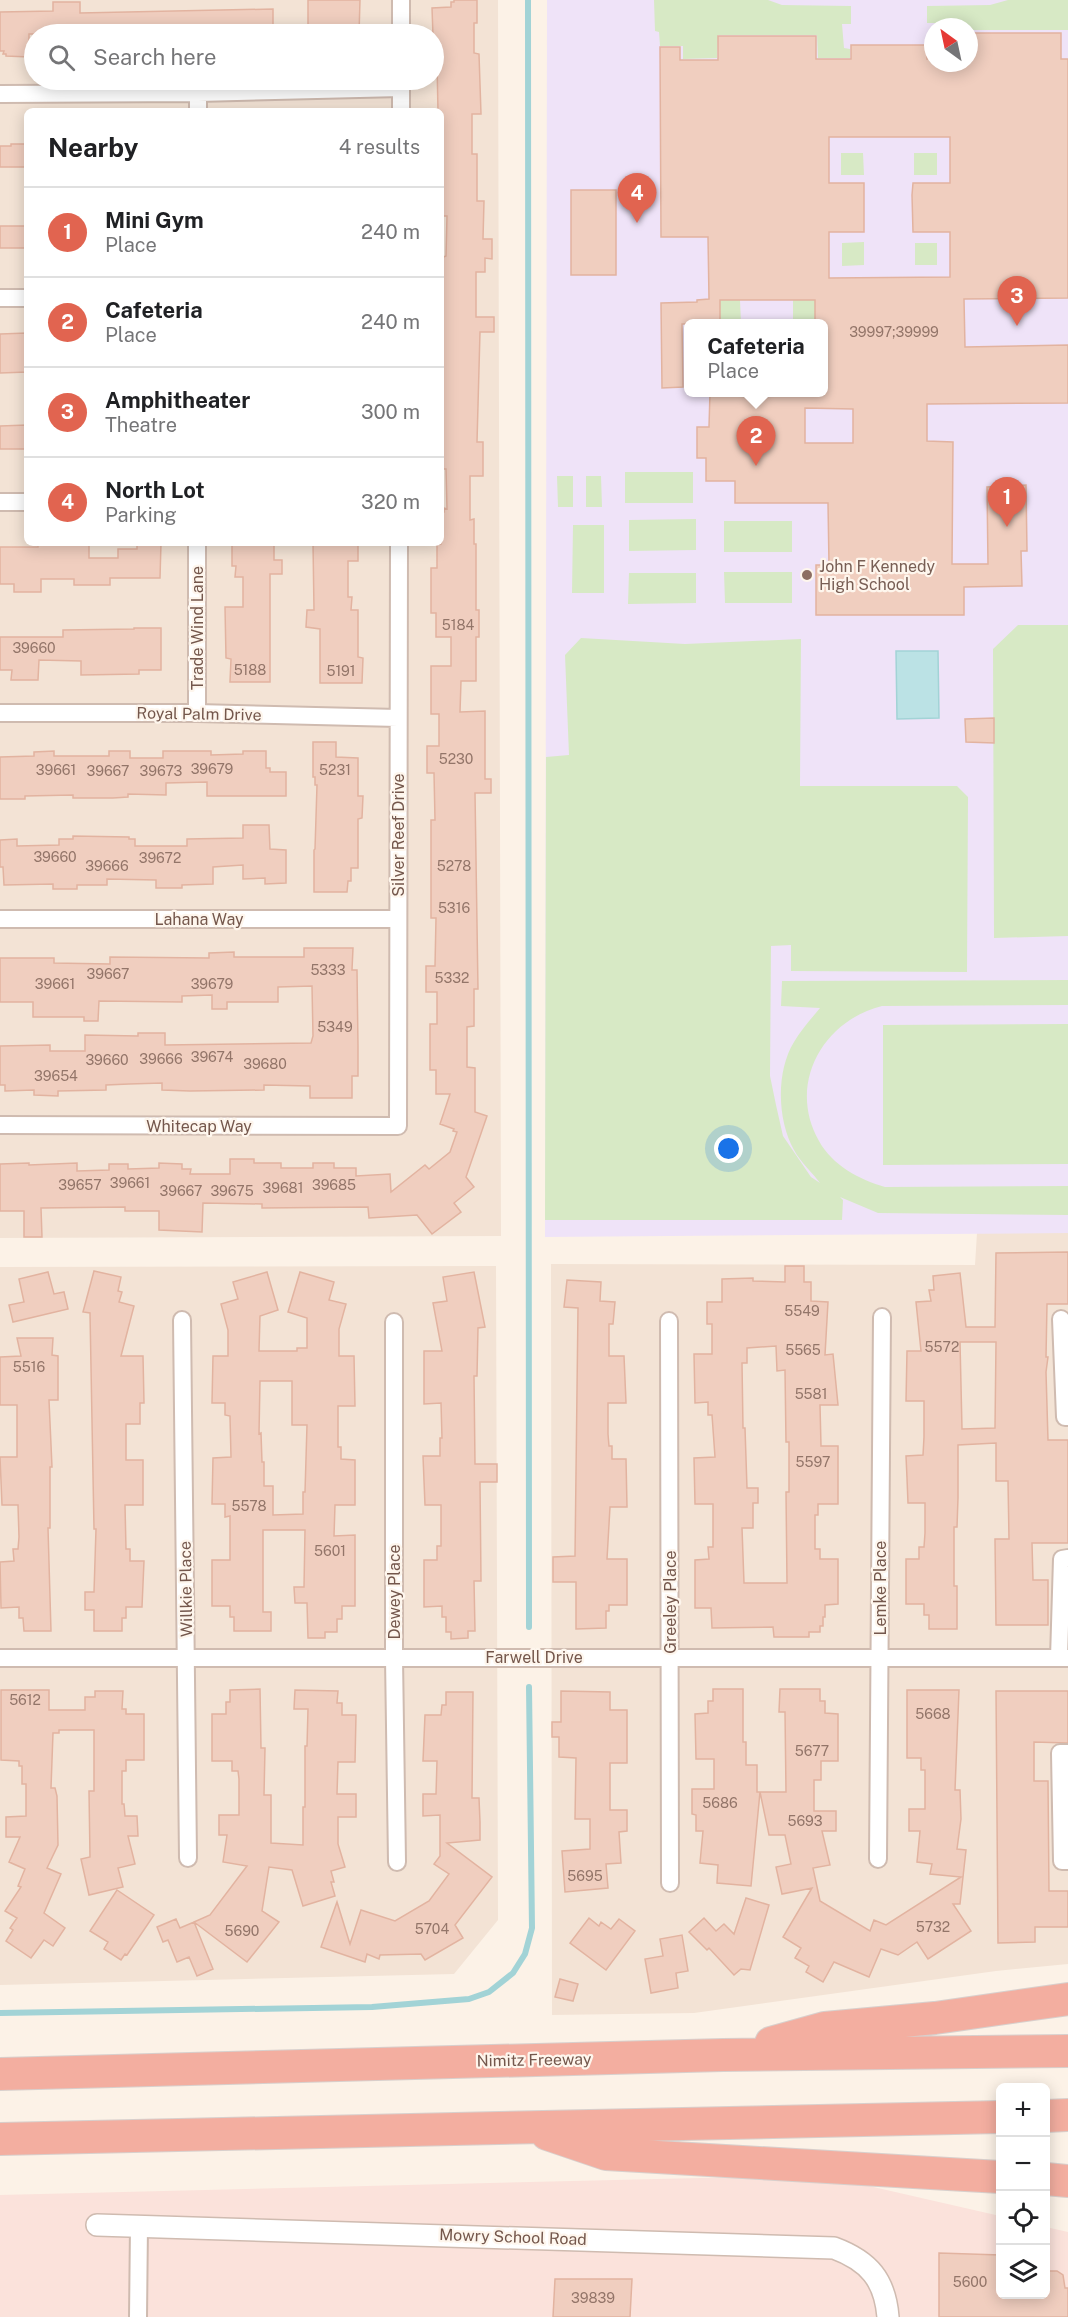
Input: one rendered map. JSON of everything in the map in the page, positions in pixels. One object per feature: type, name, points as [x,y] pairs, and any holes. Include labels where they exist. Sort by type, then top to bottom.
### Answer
[{"type":"highway","points":[[723,2055],[825,2028],[935,2018],[1068,1999]]},
{"type":"highway","name":"Nimitz Freeway","points":[[0,2074],[723,2055],[1068,2051]]},
{"type":"highway","points":[[1050,2116],[1068,2115]]},
{"type":"highway","points":[[0,2139],[996,2117]]},
{"type":"highway","points":[[526,2127],[606,2154],[996,2177]]},
{"type":"highway","points":[[1050,2180],[1068,2181]]},
{"type":"street","points":[[401,0],[401,24]]},
{"type":"street","points":[[0,94],[198,93],[266,90]]},
{"type":"street","points":[[401,90],[401,108]]},
{"type":"street","points":[[198,93],[198,108]]},
{"type":"street","points":[[0,298],[24,298]]},
{"type":"street","points":[[0,502],[24,502]]},
{"type":"street","name":"Trade Wind Lane","points":[[197,546],[197,713]]},
{"type":"street","name":"Silver Reef Drive","points":[[398,1126],[399,546]]},
{"type":"street","name":"Royal Palm Drive","points":[[0,713],[197,713],[398,718]]},
{"type":"street","name":"Lahana Way","points":[[0,919],[398,919]]},
{"type":"street","name":"Whitecap Way","points":[[0,1125],[398,1126]]},
{"type":"street","name":"Lemke Place","points":[[879,1859],[882,1317]]},
{"type":"street","points":[[1061,1319],[1065,1417],[1068,1417]]},
{"type":"street","name":"Willkie Place","points":[[182,1320],[188,1657],[188,1858]]},
{"type":"street","name":"Greeley Place","points":[[669,1321],[670,1884]]},
{"type":"street","name":"Dewey Place","points":[[394,1322],[394,1658],[397,1862]]},
{"type":"street","points":[[1064,1658],[1062,1559],[1068,1558]]},
{"type":"street","name":"Farwell Drive","points":[[0,1658],[1064,1658]]},
{"type":"street","points":[[1068,1753],[1060,1753],[1062,1861],[1068,1861]]},
{"type":"street","name":"Mowry School Road","points":[[97,2225],[834,2248],[863,2262],[873,2273],[884,2294],[888,2317]]},
{"type":"street","points":[[138,2317],[139,2226]]},
{"type":"shaded area","points":[[0,0],[498,0],[501,1236],[0,1238]]},
{"type":"shaded area","name":"John F Kennedy High School","points":[[547,0],[1068,0],[1068,1233],[545,1237]]},
{"type":"shaded area","points":[[977,1233],[1068,1233],[1068,1964],[996,1971],[694,2013],[552,2015],[551,1264],[975,1265]]},
{"type":"shaded area","points":[[496,1266],[498,1920],[454,1974],[0,1985],[0,1267]]},
{"type":"shaded area","points":[[821,2175],[996,2215],[996,2299],[1050,2299],[1050,2228],[1068,2232],[1068,2317],[0,2317],[0,2195]]},
{"type":"green space","points":[[654,0],[768,0],[782,5],[851,6],[851,24],[842,24],[844,48],[850,49],[850,58],[818,58],[817,35],[718,35],[717,58],[683,59],[683,46],[660,46],[659,32],[655,31]]},
{"type":"green space","points":[[1008,0],[1068,0],[1068,30],[978,30],[978,18],[927,18],[927,6],[990,5]]},
{"type":"green space","points":[[841,153],[863,153],[864,175],[841,175]]},
{"type":"green space","points":[[914,153],[937,153],[937,175],[914,175]]},
{"type":"green space","points":[[864,242],[864,265],[842,266],[842,243]]},
{"type":"green space","points":[[915,243],[937,243],[937,265],[915,265]]},
{"type":"green space","points":[[720,300],[740,300],[741,319],[720,319]]},
{"type":"green space","points":[[793,300],[815,300],[815,319],[793,319]]},
{"type":"green space","points":[[625,472],[693,472],[693,503],[625,503]]},
{"type":"green space","points":[[557,476],[573,476],[573,507],[558,507]]},
{"type":"green space","points":[[586,476],[601,476],[602,507],[586,507]]},
{"type":"green space","points":[[696,519],[696,550],[629,551],[629,520]]},
{"type":"green space","points":[[724,521],[792,521],[792,552],[724,552]]},
{"type":"green space","points":[[573,525],[604,525],[604,593],[572,593]]},
{"type":"green space","points":[[724,572],[792,572],[792,603],[725,603]]},
{"type":"green space","points":[[629,573],[696,573],[696,603],[628,604]]},
{"type":"green space","points":[[1018,625],[1068,625],[1068,936],[994,938],[993,649]]},
{"type":"green space","points":[[581,638],[685,644],[801,639],[800,786],[957,786],[968,797],[967,972],[791,971],[791,945],[771,946],[770,1076],[783,1136],[811,1177],[820,1183],[797,1155],[788,1138],[784,1125],[781,1096],[784,1067],[788,1054],[800,1033],[820,1008],[781,1006],[782,981],[1068,980],[1068,1005],[882,1006],[861,1014],[842,1026],[827,1041],[816,1058],[809,1078],[807,1098],[810,1120],[825,1150],[839,1164],[866,1180],[885,1187],[1068,1186],[1068,1215],[878,1213],[840,1197],[843,1200],[842,1220],[545,1220],[546,757],[569,755],[565,655]]},
{"type":"green space","points":[[1068,1024],[1068,1164],[883,1165],[883,1025]]},
{"type":"water","points":[[896,651],[938,651],[939,718],[897,719]]},
{"type":"building","points":[[308,0],[360,0],[359,24],[308,24]]},
{"type":"building","points":[[454,0],[477,0],[474,53],[479,54],[481,114],[472,114],[472,154],[477,154],[477,201],[484,201],[483,239],[492,239],[492,259],[485,258],[485,272],[476,272],[476,317],[494,317],[494,332],[480,332],[477,442],[483,442],[483,476],[470,476],[470,520],[474,519],[474,544],[476,544],[476,610],[479,610],[479,637],[476,637],[476,681],[461,681],[460,712],[485,711],[485,779],[491,779],[491,793],[475,793],[478,989],[474,989],[474,1026],[467,1027],[467,1067],[475,1068],[475,1112],[487,1116],[466,1177],[474,1187],[454,1203],[461,1212],[432,1234],[417,1215],[369,1218],[368,1207],[262,1208],[262,1204],[203,1203],[202,1232],[159,1230],[159,1211],[125,1211],[125,1207],[41,1208],[42,1237],[24,1237],[24,1211],[0,1211],[0,1164],[77,1163],[77,1171],[109,1170],[109,1164],[128,1164],[128,1169],[159,1168],[159,1163],[182,1164],[182,1169],[191,1169],[190,1174],[230,1174],[230,1159],[254,1159],[254,1163],[281,1163],[281,1168],[313,1168],[313,1163],[334,1163],[334,1168],[356,1168],[356,1176],[390,1174],[391,1192],[425,1165],[429,1169],[450,1152],[457,1132],[440,1124],[450,1094],[436,1094],[436,1070],[430,1070],[430,1024],[437,1024],[437,992],[426,992],[426,966],[435,966],[436,918],[431,918],[431,820],[435,820],[434,773],[427,773],[427,746],[439,746],[439,714],[431,714],[431,666],[451,666],[451,637],[436,637],[436,613],[431,613],[431,568],[437,568],[437,546],[444,546],[444,508],[447,509],[446,469],[444,469],[444,257],[446,256],[447,216],[444,216],[444,108],[438,108],[438,90],[444,90],[444,24],[433,24],[432,8],[451,7],[451,2]]},
{"type":"building","points":[[53,2],[80,2],[80,13],[273,9],[273,24],[24,24],[24,57],[6,56],[3,54],[4,51],[0,51],[0,12],[53,11]]},
{"type":"building","points":[[978,33],[1061,33],[1061,59],[1068,59],[1068,298],[964,299],[965,347],[1068,345],[1068,403],[927,404],[927,441],[953,442],[952,564],[988,564],[987,487],[1026,485],[1027,551],[1021,551],[1022,586],[964,587],[964,615],[816,615],[816,565],[829,565],[828,503],[735,503],[735,481],[706,481],[706,458],[697,458],[697,427],[709,427],[710,397],[828,397],[828,319],[815,319],[815,300],[720,300],[720,319],[684,319],[684,324],[682,324],[683,387],[662,388],[661,303],[697,302],[697,300],[709,299],[708,237],[661,237],[660,47],[680,47],[680,60],[718,60],[718,36],[816,36],[816,59],[851,59],[851,45],[924,45],[924,72],[978,72]],"holes":[[[829,137],[950,137],[950,183],[913,183],[912,195],[913,232],[950,232],[950,277],[829,278],[829,232],[864,232],[864,183],[829,183]],[[805,408],[853,409],[853,443],[805,443]]]},
{"type":"building","points":[[11,144],[24,144],[24,167],[0,167],[0,146],[11,146]]},
{"type":"building","points":[[571,190],[616,190],[616,275],[571,275]]},
{"type":"building","points":[[0,226],[24,226],[24,248],[0,248]]},
{"type":"building","points":[[24,333],[24,372],[0,373],[0,334]]},
{"type":"building","points":[[24,425],[24,449],[0,449],[0,426]]},
{"type":"building","points":[[89,546],[89,558],[118,558],[118,549],[161,546],[160,578],[110,578],[110,585],[74,585],[74,579],[41,579],[41,592],[14,592],[14,584],[0,584],[0,547]]},
{"type":"building","points":[[232,546],[274,546],[274,560],[282,560],[282,574],[270,574],[270,682],[230,682],[231,659],[226,658],[225,607],[243,607],[243,577],[235,577],[236,566],[232,566]]},
{"type":"building","points":[[313,546],[358,546],[358,561],[348,561],[348,597],[352,597],[351,610],[358,610],[358,657],[363,658],[362,683],[320,683],[320,629],[306,627],[307,610],[314,610]]},
{"type":"building","points":[[161,628],[161,670],[139,670],[139,674],[81,675],[81,661],[39,660],[38,680],[11,680],[12,670],[0,670],[0,637],[63,637],[63,630]]},
{"type":"building","points":[[994,718],[994,743],[966,742],[965,719]]},
{"type":"building","points":[[313,742],[336,742],[336,757],[358,758],[358,796],[363,796],[362,818],[358,819],[358,868],[351,868],[351,881],[348,881],[347,892],[314,892],[317,785],[313,777]]},
{"type":"building","points":[[54,751],[54,756],[109,756],[109,751],[130,751],[130,758],[163,758],[163,751],[211,751],[211,755],[266,751],[266,768],[270,768],[270,772],[286,772],[286,796],[207,796],[207,782],[166,783],[166,795],[128,794],[128,797],[113,798],[73,798],[73,795],[25,796],[25,799],[0,799],[0,757],[34,756],[34,752]]},
{"type":"building","points":[[243,825],[269,825],[270,849],[286,850],[286,883],[265,884],[265,878],[243,879],[243,865],[213,867],[213,884],[182,885],[182,888],[156,888],[156,880],[107,879],[107,885],[77,885],[77,889],[53,889],[53,884],[4,885],[3,867],[0,867],[0,840],[17,839],[17,846],[59,845],[59,839],[73,839],[73,836],[129,837],[129,839],[135,839],[135,846],[187,846],[187,839],[243,838]]},
{"type":"building","points":[[304,948],[353,948],[352,970],[357,970],[358,1076],[352,1076],[352,1098],[310,1098],[310,1086],[264,1085],[264,1090],[190,1091],[162,1090],[162,1083],[129,1084],[106,1085],[106,1090],[58,1091],[58,1096],[34,1095],[34,1090],[5,1091],[5,1085],[0,1085],[0,1046],[50,1045],[50,1051],[85,1051],[85,1035],[138,1036],[138,1033],[165,1033],[165,1045],[311,1043],[313,1036],[312,986],[278,987],[278,1002],[227,1002],[227,1009],[212,1009],[212,995],[182,996],[182,1002],[99,1001],[98,1021],[84,1021],[84,1017],[33,1017],[33,1002],[0,1002],[0,958],[54,958],[54,963],[110,964],[110,957],[209,958],[209,953],[234,952],[234,957],[304,957]]},
{"type":"building","points":[[1068,1252],[1068,1304],[1047,1304],[1046,1372],[1048,1440],[1068,1440],[1068,1543],[1032,1543],[1033,1580],[1048,1580],[1048,1625],[996,1625],[995,1539],[1009,1539],[1008,1481],[996,1481],[996,1443],[958,1445],[957,1527],[954,1527],[957,1629],[929,1629],[929,1615],[924,1615],[924,1604],[906,1604],[906,1559],[919,1559],[919,1547],[924,1547],[925,1533],[925,1503],[908,1503],[906,1456],[923,1455],[924,1401],[906,1401],[907,1351],[921,1351],[916,1302],[931,1301],[929,1290],[934,1290],[933,1276],[960,1273],[966,1327],[995,1327],[996,1253]],"holes":[[[960,1342],[996,1342],[995,1428],[962,1429]]]},
{"type":"building","points":[[785,1266],[804,1266],[804,1282],[811,1282],[811,1301],[828,1302],[825,1355],[833,1354],[838,1405],[820,1405],[821,1446],[838,1446],[838,1504],[818,1504],[818,1515],[815,1515],[815,1549],[820,1549],[820,1559],[838,1559],[838,1604],[825,1605],[825,1617],[823,1617],[823,1626],[820,1626],[820,1632],[809,1632],[809,1637],[774,1637],[773,1627],[712,1628],[711,1608],[695,1608],[695,1560],[709,1559],[708,1547],[713,1547],[713,1504],[695,1504],[694,1458],[715,1457],[712,1415],[708,1415],[708,1402],[695,1403],[694,1354],[712,1354],[712,1324],[707,1324],[707,1302],[722,1302],[722,1279],[753,1278],[753,1281],[785,1282]],"holes":[[[776,1346],[777,1371],[785,1370],[786,1442],[789,1442],[789,1492],[786,1492],[787,1583],[744,1583],[742,1528],[753,1528],[753,1503],[758,1503],[758,1488],[747,1488],[742,1363],[747,1363],[747,1348]]]},
{"type":"building","points":[[94,1271],[121,1277],[118,1291],[122,1292],[119,1302],[134,1306],[121,1356],[143,1356],[144,1403],[140,1403],[140,1424],[126,1424],[126,1460],[143,1460],[143,1505],[125,1505],[126,1549],[130,1549],[130,1561],[144,1561],[142,1607],[126,1607],[126,1618],[122,1618],[122,1631],[94,1631],[94,1610],[85,1610],[85,1592],[94,1592],[96,1529],[94,1529],[90,1313],[83,1312]]},
{"type":"building","points":[[48,1272],[54,1294],[64,1292],[68,1309],[13,1322],[9,1305],[24,1302],[19,1279]]},
{"type":"building","points":[[267,1272],[278,1310],[260,1316],[259,1351],[297,1351],[297,1348],[307,1348],[307,1318],[288,1312],[300,1272],[334,1282],[329,1300],[346,1304],[339,1329],[339,1356],[354,1356],[355,1406],[338,1406],[338,1447],[341,1447],[341,1459],[355,1460],[355,1505],[335,1505],[334,1536],[355,1535],[355,1606],[342,1606],[342,1619],[337,1619],[337,1632],[325,1632],[325,1638],[308,1638],[307,1603],[295,1603],[294,1587],[304,1587],[305,1530],[263,1530],[263,1612],[271,1612],[271,1631],[234,1631],[234,1617],[230,1617],[230,1606],[212,1606],[212,1560],[230,1560],[230,1516],[225,1517],[225,1504],[212,1504],[213,1458],[231,1457],[230,1416],[225,1415],[225,1403],[212,1403],[213,1356],[228,1356],[228,1330],[221,1304],[238,1299],[233,1282]],"holes":[[[260,1381],[292,1381],[292,1425],[307,1425],[303,1514],[273,1515],[273,1486],[264,1486],[264,1462],[262,1462],[261,1433],[259,1434]]]},
{"type":"building","points":[[474,1272],[485,1327],[478,1328],[477,1376],[474,1376],[475,1464],[497,1464],[497,1482],[480,1482],[481,1581],[474,1581],[475,1631],[468,1631],[468,1638],[451,1639],[451,1632],[446,1632],[446,1617],[442,1617],[442,1606],[424,1607],[424,1560],[437,1560],[437,1546],[441,1546],[441,1505],[425,1505],[423,1456],[440,1456],[440,1438],[442,1438],[441,1403],[424,1404],[424,1351],[442,1351],[433,1303],[447,1301],[443,1277]]},
{"type":"building","points":[[567,1280],[601,1282],[600,1301],[615,1302],[613,1324],[609,1324],[609,1356],[624,1356],[626,1403],[608,1403],[608,1434],[609,1446],[612,1446],[612,1459],[626,1459],[627,1507],[610,1507],[607,1559],[627,1559],[627,1605],[609,1605],[609,1611],[606,1611],[606,1628],[576,1629],[576,1582],[553,1582],[553,1557],[575,1556],[578,1308],[564,1307]]},
{"type":"building","points":[[17,1338],[53,1338],[52,1355],[58,1356],[58,1400],[49,1400],[52,1467],[50,1467],[50,1528],[48,1528],[51,1631],[24,1631],[23,1618],[19,1618],[19,1607],[1,1608],[0,1562],[14,1561],[13,1549],[18,1549],[19,1537],[18,1505],[2,1505],[0,1457],[17,1457],[17,1405],[0,1405],[0,1357],[21,1356]]},
{"type":"building","points":[[260,1689],[261,1748],[265,1748],[264,1795],[271,1795],[271,1843],[303,1845],[308,1709],[294,1709],[295,1690],[338,1691],[337,1703],[342,1703],[342,1715],[356,1715],[355,1762],[338,1762],[337,1794],[356,1794],[356,1817],[338,1817],[338,1844],[345,1867],[331,1871],[335,1896],[303,1906],[292,1870],[269,1867],[262,1911],[279,1922],[247,1962],[194,1922],[210,1915],[247,1866],[223,1862],[227,1835],[219,1835],[219,1815],[239,1815],[239,1779],[238,1771],[232,1771],[232,1761],[212,1761],[212,1714],[226,1714],[226,1702],[230,1702],[230,1690]]},
{"type":"building","points":[[713,1689],[743,1689],[743,1742],[746,1742],[746,1765],[757,1765],[757,1792],[760,1792],[751,1886],[717,1883],[718,1865],[700,1863],[703,1831],[696,1831],[696,1815],[692,1814],[692,1789],[714,1789],[714,1759],[696,1759],[695,1714],[708,1713],[708,1701],[713,1701]]},
{"type":"building","points":[[780,1689],[820,1689],[820,1701],[825,1701],[825,1713],[838,1714],[838,1761],[821,1761],[821,1780],[814,1780],[814,1811],[836,1811],[836,1831],[822,1831],[830,1865],[813,1868],[820,1901],[870,1931],[874,1920],[886,1925],[961,1877],[930,1874],[932,1864],[917,1862],[920,1831],[909,1831],[909,1809],[925,1809],[925,1770],[921,1770],[921,1758],[907,1758],[907,1690],[959,1690],[955,1790],[960,1790],[961,1819],[957,1849],[966,1850],[960,1904],[953,1904],[971,1931],[928,1959],[917,1942],[898,1955],[881,1949],[869,1977],[834,1962],[823,1982],[806,1972],[809,1966],[795,1958],[801,1948],[783,1937],[812,1888],[782,1894],[776,1867],[791,1864],[785,1835],[769,1835],[760,1792],[786,1792],[785,1712],[779,1712]]},
{"type":"building","points":[[1,1690],[49,1690],[49,1710],[85,1710],[85,1697],[95,1697],[95,1691],[123,1691],[122,1709],[126,1709],[126,1714],[144,1714],[144,1760],[126,1760],[126,1771],[122,1771],[122,1804],[124,1804],[125,1816],[137,1816],[138,1836],[128,1836],[135,1864],[118,1868],[123,1887],[89,1895],[81,1859],[90,1857],[89,1791],[94,1791],[94,1730],[59,1730],[59,1733],[53,1733],[51,1788],[55,1788],[57,1796],[58,1845],[47,1868],[61,1874],[44,1913],[65,1928],[53,1946],[44,1940],[31,1958],[6,1941],[13,1930],[10,1928],[17,1918],[5,1911],[21,1887],[18,1886],[25,1869],[9,1862],[20,1837],[6,1837],[6,1817],[26,1816],[26,1784],[22,1784],[22,1766],[19,1766],[19,1761],[1,1760]]},
{"type":"building","points":[[561,1691],[610,1692],[610,1710],[627,1710],[627,1763],[610,1763],[610,1810],[627,1810],[627,1831],[619,1832],[621,1863],[606,1864],[608,1888],[565,1892],[562,1851],[590,1849],[590,1819],[575,1819],[576,1758],[559,1757],[559,1737],[552,1737],[552,1722],[561,1722]]},
{"type":"building","points":[[996,1691],[1068,1691],[1068,1743],[1034,1742],[1034,1781],[1048,1781],[1049,1891],[1068,1891],[1068,1927],[1035,1927],[1035,1942],[998,1943]]},
{"type":"building","points":[[446,1692],[473,1692],[472,1798],[479,1798],[480,1822],[480,1840],[447,1843],[492,1877],[455,1925],[463,1938],[425,1960],[421,1954],[380,1955],[379,1959],[367,1954],[365,1962],[321,1947],[337,1902],[350,1944],[361,1910],[395,1921],[429,1901],[449,1874],[434,1864],[440,1856],[440,1815],[423,1816],[423,1794],[436,1794],[437,1761],[423,1761],[425,1715],[441,1715],[442,1705],[446,1705]]},
{"type":"building","points":[[117,1890],[154,1915],[127,1955],[125,1954],[121,1960],[104,1949],[108,1942],[90,1931]]},
{"type":"building","points":[[746,1898],[769,1905],[750,1970],[741,1969],[734,1975],[709,1948],[707,1950],[689,1932],[704,1918],[716,1931],[724,1924],[734,1934]]},
{"type":"building","points":[[589,1918],[599,1926],[601,1922],[611,1929],[619,1919],[635,1931],[606,1970],[570,1943]]},
{"type":"building","points":[[176,1919],[180,1928],[194,1922],[213,1969],[197,1976],[189,1957],[177,1962],[168,1940],[163,1942],[157,1927]]},
{"type":"building","points":[[682,1935],[688,1971],[676,1973],[678,1988],[651,1993],[645,1959],[663,1956],[660,1939]]},
{"type":"building","points":[[560,1979],[578,1984],[573,2001],[555,1997]]},
{"type":"building","points":[[939,2253],[996,2255],[996,2299],[1050,2299],[1050,2271],[1057,2271],[1063,2275],[1065,2288],[1068,2288],[1068,2317],[939,2317]]},
{"type":"building","points":[[555,2279],[632,2279],[630,2317],[553,2317]]},
{"type":"waterway","points":[[528,0],[529,1627]]},
{"type":"waterway","points":[[0,2013],[372,2007],[469,1999],[489,1992],[513,1973],[525,1954],[532,1928],[529,1687]]},
{"type":"place","name":"North Lot","points":[[637,223]]},
{"type":"place","name":"Amphitheater","points":[[1017,326]]},
{"type":"place","name":"Cafeteria","points":[[756,466]]},
{"type":"place","name":"Mini Gym","points":[[1007,527]]},
{"type":"place","name":"John F Kennedy High School","points":[[807,575]]}]
